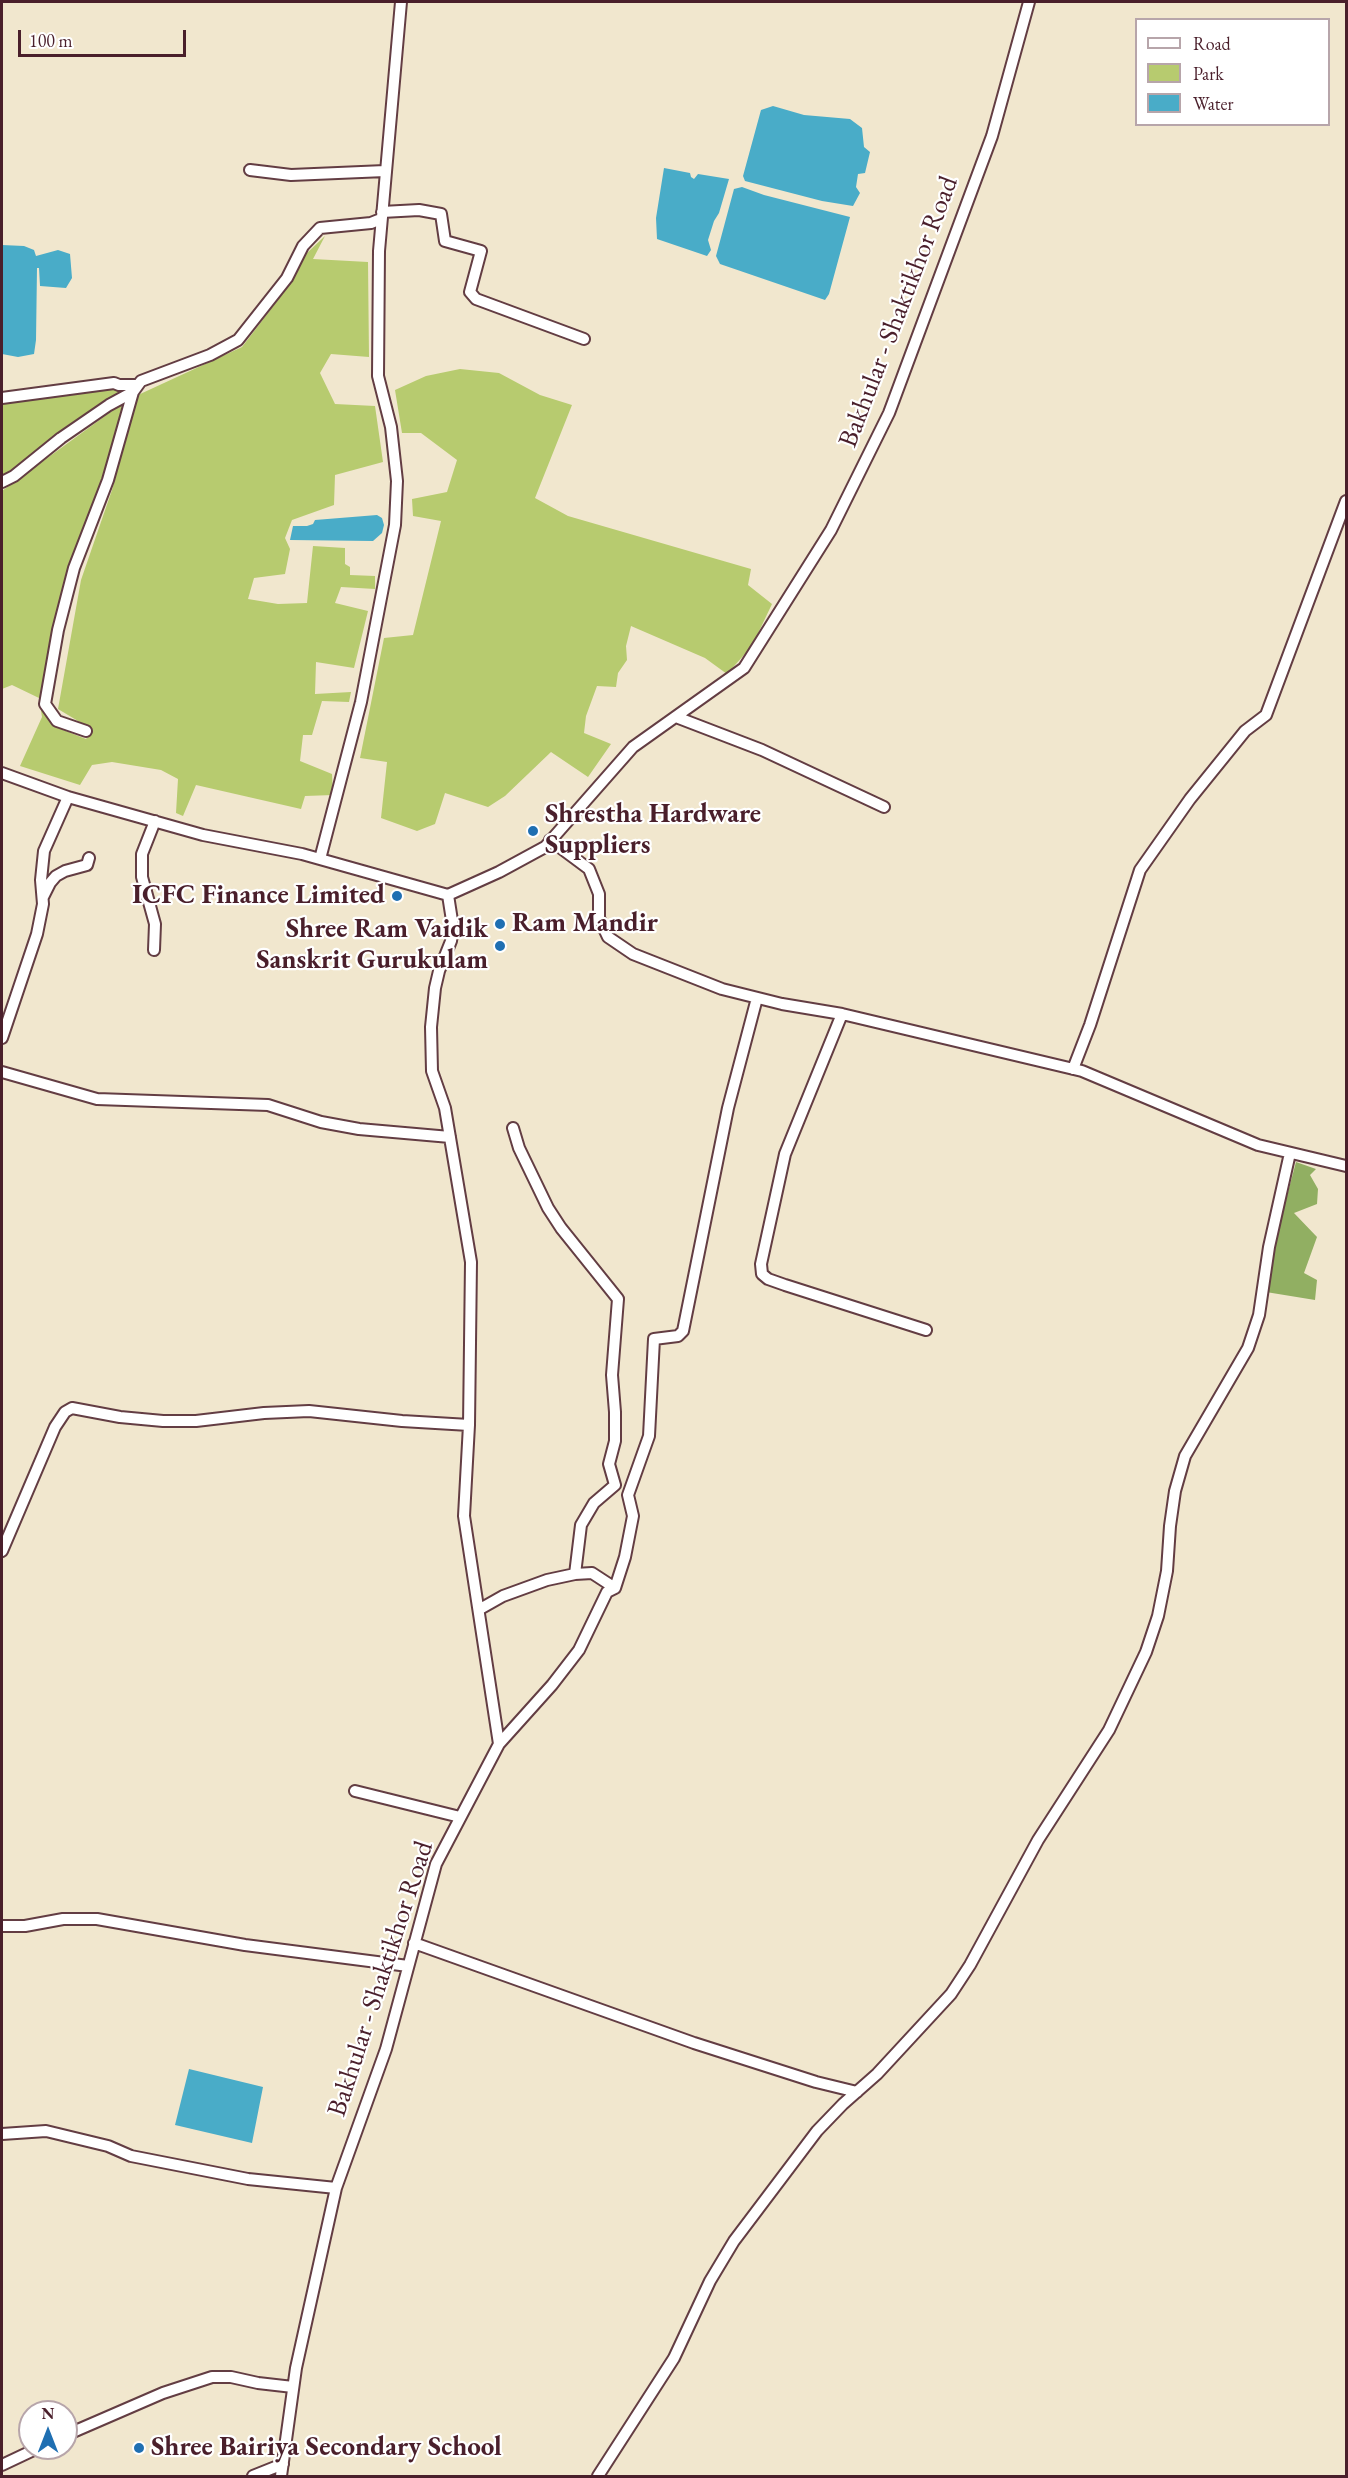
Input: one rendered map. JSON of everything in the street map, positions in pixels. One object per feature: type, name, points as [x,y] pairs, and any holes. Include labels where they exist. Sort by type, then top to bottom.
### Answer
[{"type":"street","points":[[320,859],[361,702],[395,525],[397,481],[391,427],[378,376],[379,250],[401,2]]},
{"type":"street","name":"Bakhular - Shaktikhor Road","points":[[448,895],[499,872],[545,847],[633,747],[744,669],[831,530],[889,413],[992,136],[1029,2]]},
{"type":"street","points":[[250,170],[291,175],[385,171]]},
{"type":"street","points":[[86,731],[57,721],[45,704],[58,630],[74,568],[108,480],[135,389],[141,381],[210,355],[238,340],[287,278],[303,246],[320,228],[371,223],[382,215],[419,210],[441,214],[445,241],[481,251],[470,292],[476,299],[584,339]]},
{"type":"street","points":[[2,398],[114,382],[135,389]]},
{"type":"street","points":[[2,482],[14,476],[62,438],[135,389]]},
{"type":"street","points":[[1073,1069],[1094,1014],[1140,870],[1190,799],[1245,731],[1266,715],[1347,501]]},
{"type":"street","points":[[676,717],[762,750],[884,807]]},
{"type":"street","points":[[2,773],[68,797],[203,835],[320,859],[448,895],[452,916],[451,941],[439,971],[430,1027],[432,1071],[445,1108],[471,1262],[469,1425],[464,1516],[499,1744]]},
{"type":"street","points":[[2,1038],[36,934],[42,899],[44,851],[68,797]]},
{"type":"street","points":[[154,950],[155,924],[142,877],[142,854],[155,821]]},
{"type":"street","points":[[550,840],[589,869],[599,894],[599,918],[608,937],[633,954],[722,989],[842,1014],[1073,1069],[1258,1145],[1347,1166]]},
{"type":"street","points":[[42,899],[50,883],[57,876],[65,871],[87,866],[89,858]]},
{"type":"street","name":"Bakhular - Shaktikhor Road","points":[[281,2476],[293,2387],[336,2188],[386,2049],[436,1864],[499,1744],[579,1650],[607,1592],[615,1588],[625,1557],[633,1516],[628,1495],[649,1436],[654,1339],[678,1336],[683,1330],[728,1108],[757,998]]},
{"type":"street","points":[[842,1014],[785,1154],[761,1264],[762,1274],[768,1279],[785,1285],[926,1330]]},
{"type":"street","points":[[2,1072],[97,1100],[268,1105],[321,1122],[359,1129],[450,1137]]},
{"type":"street","points":[[513,1128],[519,1148],[548,1208],[561,1228],[618,1299],[612,1375],[615,1441],[609,1464],[615,1485],[594,1503],[581,1525],[575,1574]]},
{"type":"street","points":[[598,2476],[674,2358],[710,2280],[734,2241],[817,2131],[877,2074],[951,1994],[970,1965],[1038,1840],[1109,1730],[1129,1690],[1158,1616],[1167,1571],[1170,1526],[1185,1456],[1248,1348],[1259,1315],[1269,1246],[1290,1153]]},
{"type":"street","points":[[2,1551],[54,1427],[65,1412],[72,1408],[120,1417],[163,1421],[196,1421],[264,1413],[309,1411],[402,1421],[469,1425]]},
{"type":"street","points":[[480,1609],[503,1596],[547,1580],[575,1574],[592,1573],[615,1588]]},
{"type":"street","points":[[355,1791],[460,1817]]},
{"type":"street","points":[[2,1926],[25,1926],[63,1919],[97,1919],[245,1946],[408,1966]]},
{"type":"street","points":[[414,1943],[694,2043],[816,2082],[857,2092]]},
{"type":"street","points":[[2,2134],[46,2131],[108,2146],[131,2156],[248,2179],[336,2188]]},
{"type":"street","points":[[78,2430],[163,2393],[212,2377],[231,2377],[293,2387]]},
{"type":"street","points":[[2,2465],[18,2457]]},
{"type":"street","points":[[253,2476],[283,2464]]},
{"type":"green space","points":[[325,236],[313,259],[368,262],[369,357],[331,354],[320,373],[335,404],[375,406],[383,462],[335,475],[334,505],[292,520],[285,538],[290,549],[285,574],[254,578],[248,599],[278,604],[307,603],[313,546],[345,548],[345,564],[350,567],[350,575],[375,576],[375,589],[341,587],[335,603],[368,611],[354,668],[316,662],[315,694],[351,692],[349,702],[322,701],[312,735],[303,735],[300,761],[332,774],[333,795],[305,796],[301,809],[196,785],[183,816],[176,813],[178,779],[161,770],[112,762],[92,765],[80,785],[20,766],[42,717],[39,698],[12,685],[2,689],[2,491],[127,400],[106,476],[70,566],[42,701],[53,726],[86,739],[93,730],[58,709],[81,580],[112,490],[138,395],[242,347],[287,288],[307,253]]},
{"type":"green space","points":[[460,369],[499,373],[540,395],[572,405],[535,498],[568,516],[751,569],[748,585],[772,604],[752,646],[727,674],[705,658],[631,626],[626,646],[627,660],[618,673],[616,687],[597,686],[586,716],[584,733],[611,744],[588,777],[551,752],[505,796],[488,807],[445,793],[435,824],[417,831],[381,818],[387,762],[360,758],[384,638],[413,635],[441,521],[413,516],[412,499],[447,492],[457,460],[421,433],[402,433],[395,390],[426,376]]},
{"type":"green space","points":[[112,386],[129,389],[2,478],[2,402]]},
{"type":"green space","points":[[1296,1162],[1316,1169],[1310,1175],[1318,1189],[1317,1204],[1294,1213],[1317,1237],[1304,1273],[1317,1280],[1315,1300],[1266,1292],[1275,1241]]},
{"type":"water","points":[[773,106],[804,115],[850,119],[862,128],[864,147],[870,152],[865,173],[858,174],[856,187],[860,193],[853,206],[822,201],[745,181],[743,176],[761,110]]},
{"type":"water","points":[[664,168],[690,173],[694,179],[698,174],[729,179],[708,240],[711,250],[707,256],[657,239],[656,218]]},
{"type":"water","points":[[742,187],[764,195],[850,217],[829,294],[825,300],[720,264],[716,256],[734,189]]},
{"type":"water","points":[[2,245],[24,246],[34,250],[36,256],[58,250],[70,254],[72,278],[66,288],[40,286],[39,268],[37,268],[34,354],[18,357],[2,354]]},
{"type":"water","points":[[377,515],[382,518],[384,525],[382,533],[373,541],[290,540],[293,526],[307,526],[313,524],[315,520]]},
{"type":"water","points":[[189,2069],[263,2087],[252,2143],[175,2125]]},
{"type":"place","name":"Shrestha Hardware Suppliers","points":[[533,831]]},
{"type":"place","name":"ICFC Finance Limited","points":[[397,896]]},
{"type":"place","name":"Ram Mandir","points":[[500,924]]},
{"type":"place","name":"Shree Ram Vaidik Sanskrit Gurukulam","points":[[500,946]]},
{"type":"place","name":"Shree Bairiya Secondary School","points":[[139,2448]]}]
